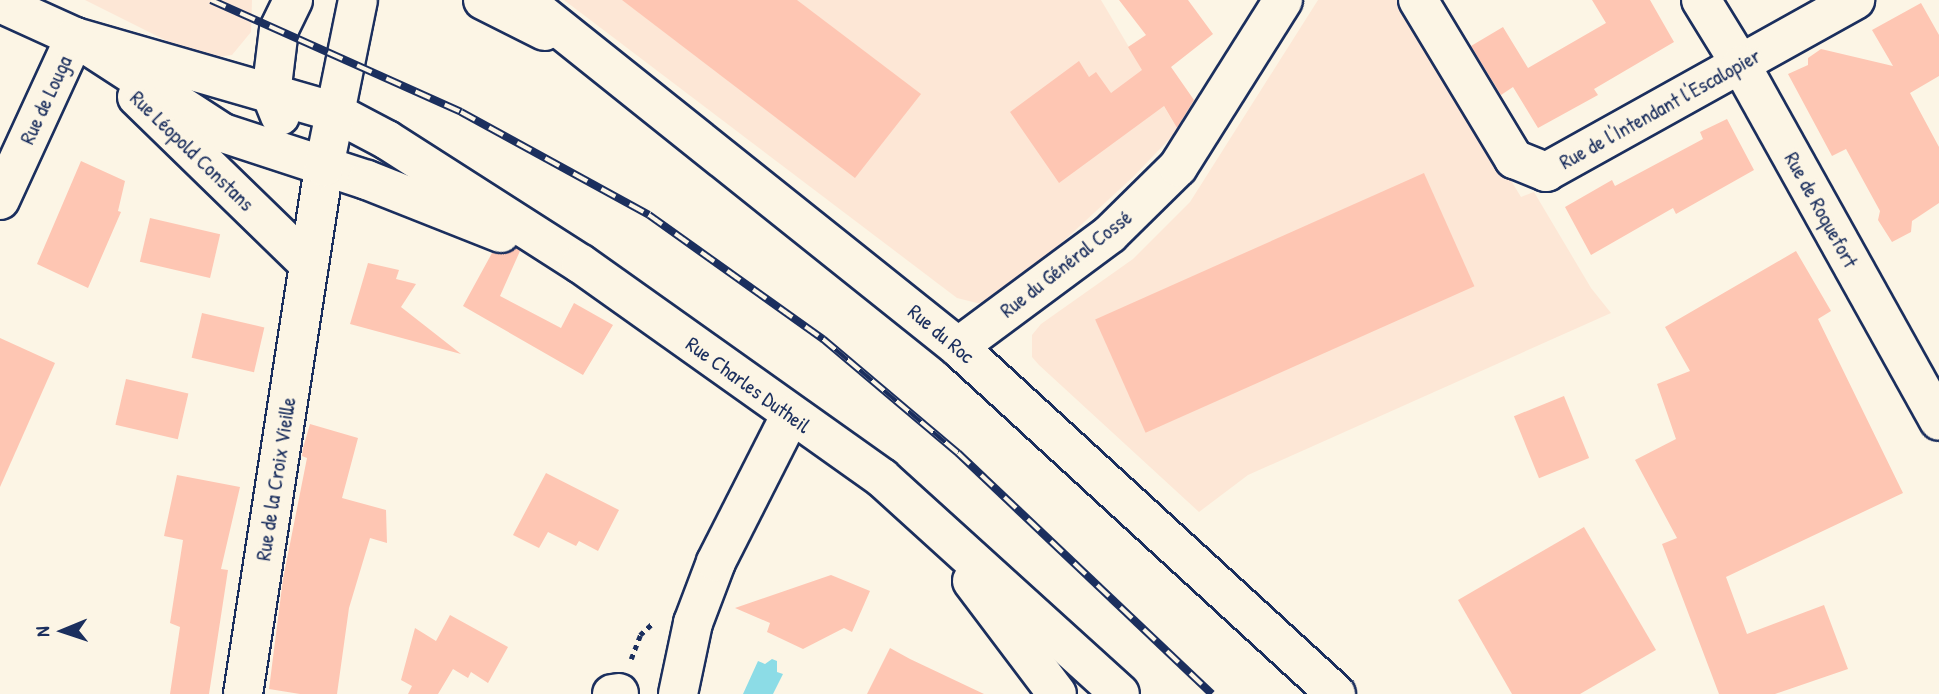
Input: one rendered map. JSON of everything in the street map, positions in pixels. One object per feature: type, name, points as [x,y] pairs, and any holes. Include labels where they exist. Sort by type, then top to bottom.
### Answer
[{"type":"street","points":[[483,0],[585,50]]},
{"type":"street","name":"Rue du Roc","points":[[524,0],[958,346],[1336,694]]},
{"type":"street","points":[[542,0],[585,50]]},
{"type":"street","name":"Rue du Général Cossé","points":[[958,346],[1110,234],[1178,167],[1283,0]]},
{"type":"street","name":"Rue de l'Intendant l'Escalopier","points":[[1418,0],[1514,159],[1546,172],[1855,0]]},
{"type":"street","name":"Rue de Roquefort","points":[[1701,0],[1741,65],[1939,421]]},
{"type":"street","name":"Rue Léopold Constans","points":[[0,3],[75,37],[334,112]]},
{"type":"street","name":"Rue de la Croix Vieille","points":[[243,694],[309,264],[312,163],[334,112],[362,3]]},
{"type":"street","points":[[271,94],[284,10]]},
{"type":"street","name":"Rue Léopold Constans","points":[[75,37],[223,133],[312,163]]},
{"type":"street","name":"Rue Léopold Constans","points":[[75,37],[309,264]]},
{"type":"street","name":"Rue de Louga","points":[[0,200],[75,37]]},
{"type":"street","name":"Rue de la Croix Vieille","points":[[271,94],[312,163]]},
{"type":"street","name":"Rue Charles Dutheil","points":[[334,112],[378,134],[581,264],[790,416],[882,478],[1120,694]]},
{"type":"street","name":"Rue Charles Dutheil","points":[[312,163],[367,180],[581,264]]},
{"type":"street","points":[[678,694],[693,623],[716,562],[790,416]]},
{"type":"street","name":"Rue Charles Dutheil","points":[[915,507],[1057,694]]},
{"type":"street","points":[[612,694],[619,693]]},
{"type":"shaded area","points":[[85,0],[252,0],[251,32],[232,55],[203,59]]},
{"type":"shaded area","points":[[564,0],[1101,0],[1178,130],[1133,177],[1017,284],[989,303],[977,303],[957,298]]},
{"type":"shaded area","points":[[1318,0],[1402,0],[1521,197],[1534,192],[1591,288],[1611,313],[1248,475],[1199,512],[1039,365],[1032,357],[1032,335],[1041,324],[1133,259],[1190,202]]},
{"type":"water","points":[[772,659],[777,661],[777,672],[783,674],[773,694],[743,694],[758,661],[765,664]]},
{"type":"building","points":[[622,0],[797,0],[921,94],[855,178]]},
{"type":"building","points":[[1119,0],[1188,0],[1213,34],[1171,67],[1194,100],[1177,128],[1164,106],[1059,183],[1010,112],[1079,61],[1089,77],[1096,72],[1111,93],[1142,70],[1128,47],[1146,35]]},
{"type":"building","points":[[1592,0],[1650,0],[1674,42],[1594,89],[1598,95],[1538,128],[1513,87],[1501,95],[1471,46],[1503,27],[1528,68],[1606,23]]},
{"type":"building","points":[[1921,3],[1939,35],[1939,76],[1910,93],[1939,147],[1939,203],[1912,221],[1911,232],[1892,242],[1878,220],[1880,211],[1846,149],[1832,156],[1788,74],[1808,65],[1808,58],[1821,49],[1893,66],[1872,30]]},
{"type":"building","points":[[1727,119],[1754,170],[1676,214],[1673,208],[1591,255],[1565,207],[1612,180],[1615,186],[1703,139],[1700,132]]},
{"type":"building","points":[[81,161],[125,181],[118,211],[121,212],[88,288],[37,264]]},
{"type":"building","points":[[1424,173],[1474,286],[1146,433],[1095,319]]},
{"type":"building","points":[[150,218],[220,234],[210,278],[140,262]]},
{"type":"building","points":[[516,248],[520,251],[500,296],[561,328],[574,303],[613,325],[583,375],[463,306],[492,253],[505,254]]},
{"type":"building","points":[[1796,251],[1831,311],[1818,319],[1903,493],[1726,577],[1747,634],[1824,605],[1848,669],[1775,694],[1719,694],[1662,544],[1677,538],[1635,460],[1676,439],[1657,384],[1690,371],[1665,327]]},
{"type":"building","points":[[368,263],[399,270],[396,279],[416,284],[401,307],[461,354],[350,324]]},
{"type":"building","points":[[202,313],[264,327],[254,372],[192,358]]},
{"type":"building","points":[[0,338],[55,363],[0,487]]},
{"type":"building","points":[[126,379],[188,393],[178,439],[115,425]]},
{"type":"building","points":[[1564,396],[1589,458],[1539,478],[1514,416]]},
{"type":"building","points":[[310,424],[358,438],[342,498],[386,510],[387,543],[370,538],[349,608],[337,694],[300,694],[269,689],[283,579],[307,458],[302,456],[303,448]]},
{"type":"building","points":[[546,473],[619,510],[598,551],[579,541],[576,546],[548,532],[539,548],[513,535]]},
{"type":"building","points":[[177,475],[240,487],[221,569],[228,570],[209,694],[170,694],[180,627],[170,623],[183,540],[164,536]]},
{"type":"building","points":[[1584,527],[1656,650],[1580,694],[1512,694],[1458,600]]},
{"type":"building","points":[[831,575],[870,591],[852,632],[844,628],[803,649],[767,632],[770,623],[735,608]]},
{"type":"building","points":[[450,615],[508,647],[488,683],[471,672],[468,678],[453,669],[438,694],[408,694],[412,686],[401,680],[415,628],[436,641]]},
{"type":"building","points":[[890,648],[910,659],[984,694],[867,694]]},
{"type":"railway","points":[[211,0],[461,112],[649,215],[823,339],[958,453],[1212,694]]}]
